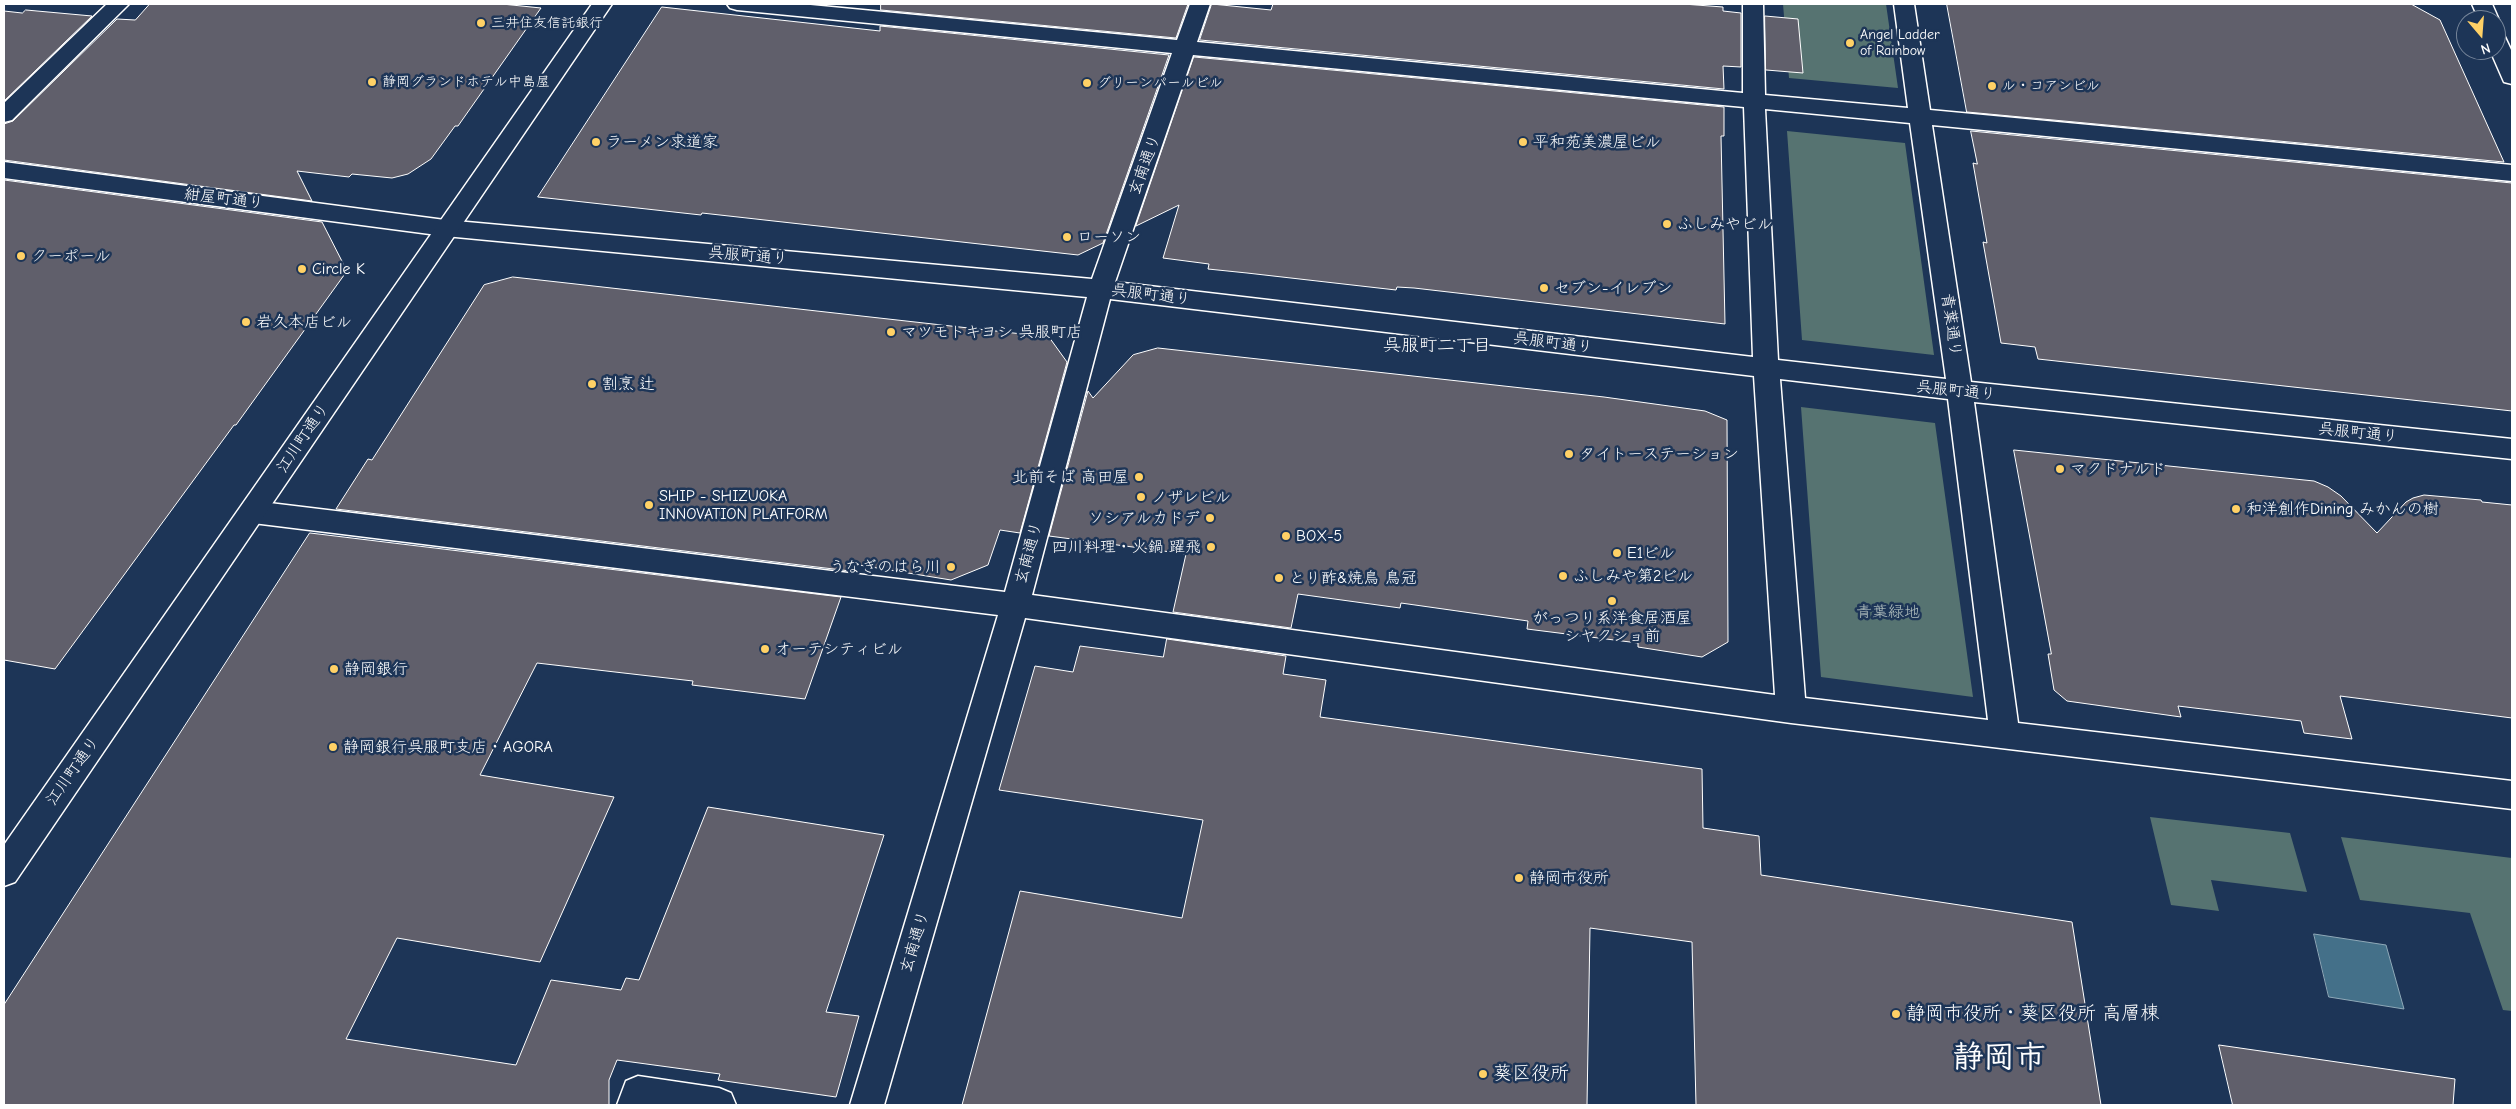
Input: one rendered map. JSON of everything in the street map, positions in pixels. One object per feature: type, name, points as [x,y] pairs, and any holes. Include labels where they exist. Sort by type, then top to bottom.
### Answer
[{"type":"street","points":[[4,115],[119,4]]},
{"type":"street","name":"江川町通り","points":[[4,871],[253,512],[445,228],[602,4]]},
{"type":"street","points":[[737,4],[1186,49],[1921,115],[2512,173]]},
{"type":"street","name":"玄南通り","points":[[867,1105],[1015,605],[1101,289],[1186,49],[1200,4]]},
{"type":"street","points":[[1753,4],[1753,100],[1766,369],[1791,710]]},
{"type":"street","name":"青葉通り","points":[[1904,4],[1960,391],[2005,736]]},
{"type":"street","points":[[2505,60],[2512,76]]},
{"type":"street","name":"紺屋町通り","points":[[4,170],[445,228]]},
{"type":"street","name":"呉服町通り","points":[[445,228],[1101,289],[1960,391],[2512,449]]},
{"type":"street","points":[[253,512],[1015,605],[1791,710],[2512,795]]},
{"type":"street","points":[[634,1105],[638,1093],[719,1105]]},
{"type":"green space","points":[[1783,4],[1886,4],[1898,88],[1789,78]]},
{"type":"green space","points":[[1787,131],[1905,143],[1934,355],[1802,340]]},
{"type":"green space","name":"青葉緑地","points":[[1801,407],[1935,423],[1973,697],[1821,677]]},
{"type":"green space","points":[[2150,817],[2290,833],[2307,892],[2211,880],[2219,911],[2171,905]]},
{"type":"green space","points":[[2341,837],[2512,858],[2512,1011],[2503,1010],[2470,913],[2360,900]]},
{"type":"water","points":[[2314,934],[2386,945],[2404,1009],[2329,997]]},
{"type":"building","points":[[150,4],[502,4],[541,8],[458,126],[455,126],[431,159],[408,174],[392,178],[352,174],[349,177],[297,171],[312,201],[4,160],[4,124],[13,121],[117,19],[135,20]]},
{"type":"building","points":[[881,4],[1188,4],[1176,38],[881,10]]},
{"type":"building","points":[[1212,4],[1271,10],[1273,4],[1683,4],[1723,7],[1723,11],[1741,13],[1741,67],[1723,66],[1724,89],[1200,40]]},
{"type":"building","points":[[1947,4],[2411,4],[2440,20],[2456,56],[2456,60],[2458,60],[2504,162],[1967,112]]},
{"type":"building","points":[[662,7],[880,31],[880,26],[1169,55],[1103,243],[1078,255],[702,213],[701,215],[538,197]]},
{"type":"building","points":[[26,10],[92,16],[4,101],[4,11],[22,13]]},
{"type":"building","points":[[1765,16],[1798,19],[1803,73],[1766,70]]},
{"type":"building","points":[[1194,57],[1724,107],[1724,136],[1721,136],[1725,324],[1414,288],[1397,287],[1396,290],[1208,269],[1209,264],[1163,258],[1179,205],[1136,226]]},
{"type":"building","points":[[1971,131],[2512,183],[2512,411],[2038,359],[2035,347],[2001,343],[1983,242],[1987,243],[1973,163],[1977,164]]},
{"type":"building","points":[[4,180],[322,222],[347,271],[236,425],[234,425],[55,669],[4,660]]},
{"type":"building","points":[[513,277],[1049,337],[1067,362],[1020,533],[1000,530],[988,565],[951,580],[853,564],[850,571],[336,509],[368,459],[372,460],[484,285]]},
{"type":"building","points":[[1158,348],[1604,397],[1705,411],[1727,420],[1728,642],[1702,657],[1638,647],[1638,643],[1527,629],[1528,621],[1401,603],[1400,608],[1298,594],[1291,628],[1173,612],[1186,554],[1049,536],[1088,391],[1093,398],[1133,355]]},
{"type":"building","points":[[2014,450],[2314,481],[2328,487],[2341,496],[2377,533],[2406,502],[2424,495],[2512,505],[2512,718],[2340,696],[2352,739],[2304,733],[2301,721],[2178,706],[2181,717],[2067,701],[2054,690],[2048,654],[2051,654]]},
{"type":"building","points":[[310,533],[841,597],[805,699],[692,685],[693,681],[537,663],[480,775],[614,797],[540,962],[397,938],[346,1039],[516,1065],[551,980],[621,990],[626,978],[639,980],[708,807],[884,835],[826,1012],[859,1016],[836,1097],[718,1080],[720,1074],[617,1060],[609,1080],[609,1105],[4,1105],[4,1005]]},
{"type":"building","points":[[1167,639],[1286,656],[1283,674],[1326,680],[1320,717],[1702,769],[1703,828],[1759,836],[1761,875],[2072,922],[2101,1105],[1696,1105],[1692,942],[1590,928],[1587,1105],[962,1105],[1020,891],[1182,918],[1203,820],[999,790],[1035,666],[1073,672],[1080,646],[1163,657]]},
{"type":"building","points":[[2219,1045],[2455,1079],[2453,1105],[2233,1105]]},
{"type":"place","name":"三井住友信託銀行","points":[[481,23]]},
{"type":"place","name":"Angel Ladder of Rainbow","points":[[1850,43]]},
{"type":"place","name":"静岡グランドホテル中島屋","points":[[372,82]]},
{"type":"place","name":"グリーンパールビル","points":[[1087,83]]},
{"type":"place","name":"ル・コアンビル","points":[[1992,86]]},
{"type":"place","name":"ラーメン求道家","points":[[596,142]]},
{"type":"place","name":"平和苑美濃屋ビル","points":[[1523,142]]},
{"type":"place","name":"ふしみやビル","points":[[1667,224]]},
{"type":"place","name":"ローソン","points":[[1067,237]]},
{"type":"place","name":"クーポール","points":[[21,256]]},
{"type":"place","name":"Circle K","points":[[302,269]]},
{"type":"place","name":"セブン-イレブン","points":[[1544,288]]},
{"type":"place","name":"岩久本店ビル","points":[[246,322]]},
{"type":"place","name":"マツモトキヨシ 呉服町店","points":[[891,332]]},
{"type":"place","name":"割烹 辻","points":[[592,384]]},
{"type":"place","name":"タイトーステーション","points":[[1569,454]]},
{"type":"place","name":"マクドナルド","points":[[2060,469]]},
{"type":"place","name":"北前そば 高田屋","points":[[1139,477]]},
{"type":"place","name":"ノザレビル","points":[[1141,497]]},
{"type":"place","name":"SHIP - SHIZUOKA INNOVATION PLATFORM","points":[[649,505]]},
{"type":"place","name":"和洋創作Dining みかんの樹","points":[[2236,509]]},
{"type":"place","name":"ソシアルカドデ","points":[[1210,518]]},
{"type":"place","name":"BOX-5","points":[[1286,536]]},
{"type":"place","name":"四川料理・火鍋 躍飛","points":[[1211,547]]},
{"type":"place","name":"E1ビル","points":[[1617,553]]},
{"type":"place","name":"うなぎのはら川","points":[[951,567]]},
{"type":"place","name":"ふしみや第2ビル","points":[[1563,576]]},
{"type":"place","name":"とり酢&焼鳥 鳥冠","points":[[1279,578]]},
{"type":"place","name":"がっつり系洋食居酒屋 シヤクショ前","points":[[1612,601]]},
{"type":"place","name":"オーテシティビル","points":[[765,649]]},
{"type":"place","name":"静岡銀行","points":[[334,669]]},
{"type":"place","name":"静岡銀行呉服町支店・AGORA","points":[[333,747]]},
{"type":"place","name":"静岡市役所","points":[[1519,878]]},
{"type":"place","name":"静岡市役所・葵区役所 高層棟","points":[[1896,1014]]},
{"type":"place","name":"葵区役所","points":[[1483,1074]]},
{"type":"district","name":"呉服町二丁目","points":[[1437,346]]},
{"type":"district","name":"静岡市","points":[[1999,1058]]}]
